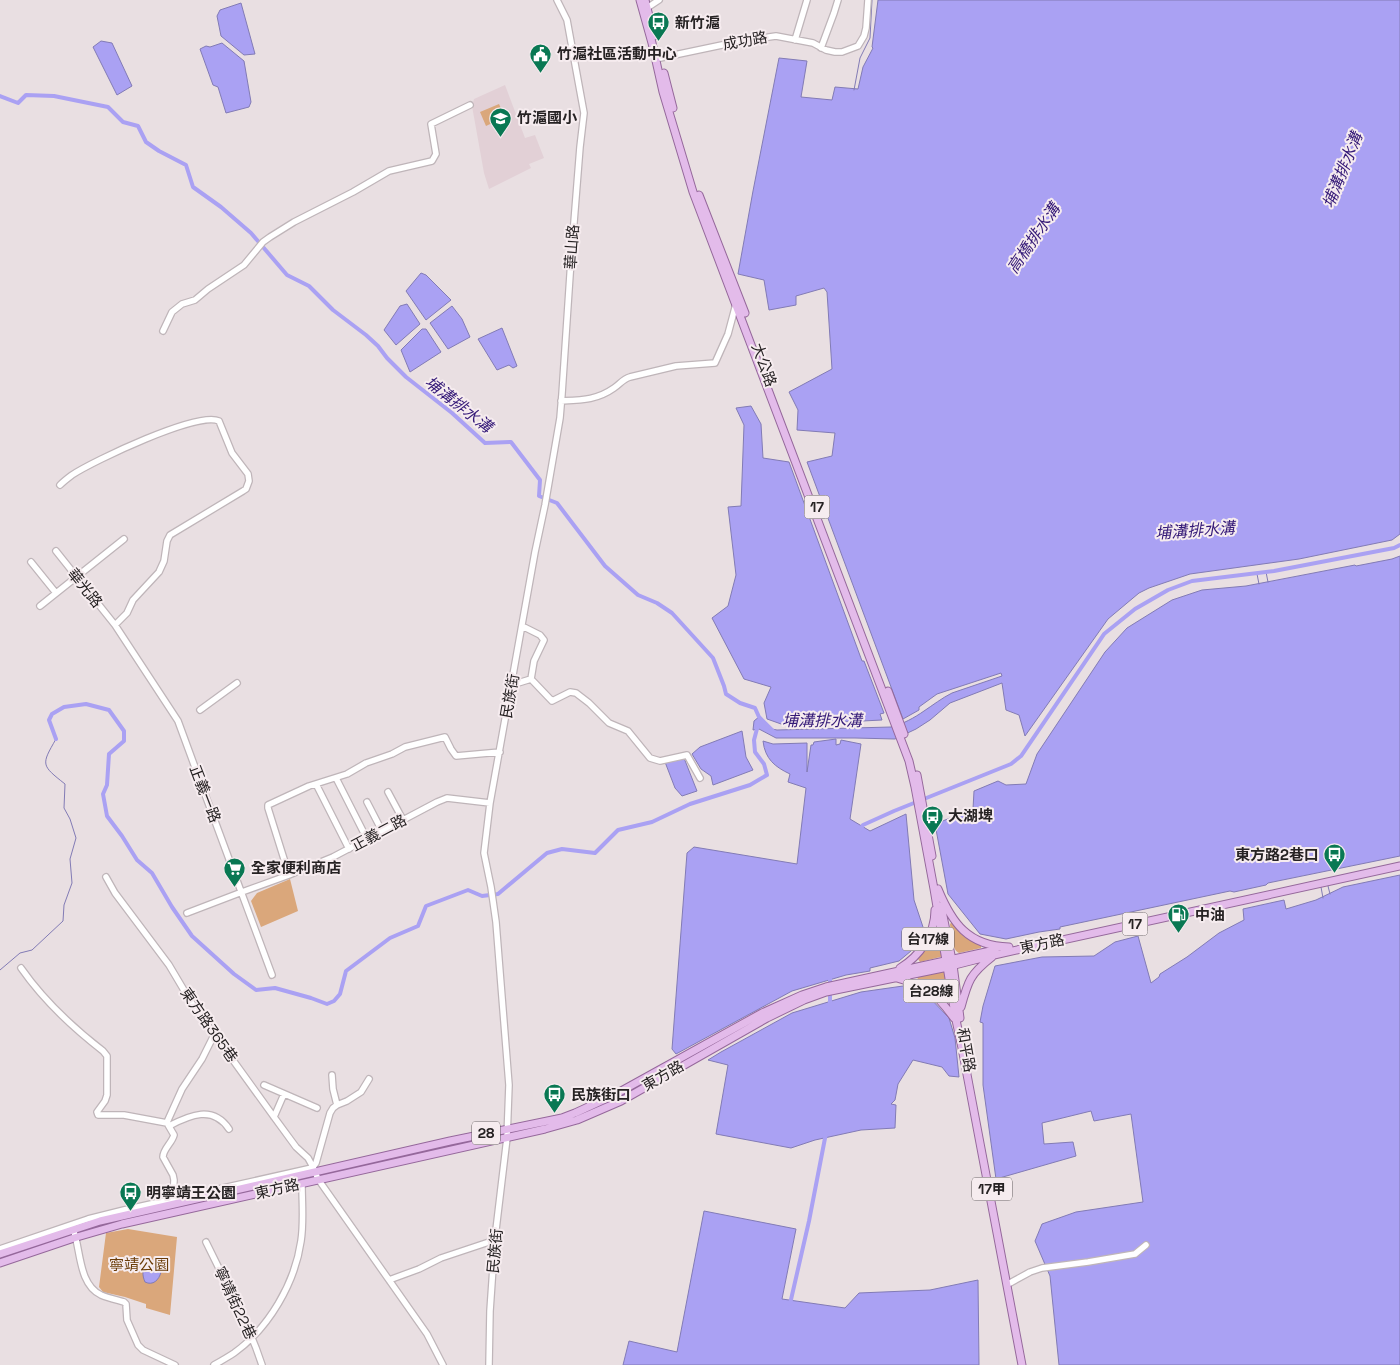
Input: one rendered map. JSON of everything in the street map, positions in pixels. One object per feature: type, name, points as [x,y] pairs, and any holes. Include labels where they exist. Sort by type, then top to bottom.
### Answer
[{"type":"main road","name":"大公路","points":[[640,0],[645,6],[694,180],[733,290],[903,737]]},
{"type":"main road","name":"大公路","points":[[645,6],[680,149],[693,192],[733,290],[736,304],[795,454]]},
{"type":"main road","name":"和平路","points":[[903,737],[920,802],[1024,1365]]},
{"type":"main road","name":"17","points":[[1322,881],[1400,862]]},
{"type":"main road","name":"17","points":[[1322,881],[1400,866]]},
{"type":"main road","name":"東方路","points":[[949,963],[1009,947],[1322,881]]},
{"type":"main road","name":"東方路","points":[[0,1263],[122,1224],[507,1138],[577,1120],[621,1101],[767,1018],[804,1000],[826,992],[894,975],[994,955],[1322,881]]},
{"type":"main road","name":"台17線","points":[[936,889],[952,920],[962,929],[984,943],[998,947],[1009,947]]},
{"type":"main road","name":"台17線","points":[[894,975],[914,958],[925,945],[932,930],[936,889]]},
{"type":"main road","points":[[959,1013],[970,978],[981,965],[994,955]]},
{"type":"main road","name":"和平路","points":[[949,963],[956,1020],[1024,1365]]},
{"type":"main road","name":"東方路","points":[[0,1254],[73,1229],[314,1169],[562,1118],[599,1103],[762,1013],[802,994],[826,987],[894,975]]},
{"type":"main road","name":"台28線","points":[[894,975],[919,984],[932,992],[956,1020]]},
{"type":"street","name":"華山路","points":[[545,505],[561,401],[570,260],[584,113],[567,20],[557,0]]},
{"type":"street","points":[[645,6],[659,0]]},
{"type":"street","points":[[795,40],[807,0]]},
{"type":"street","points":[[821,48],[838,0]]},
{"type":"street","name":"成功路","points":[[660,58],[741,41],[776,36],[813,43],[826,50],[839,52],[858,46],[865,32],[868,0]]},
{"type":"street","points":[[163,331],[172,312],[182,304],[194,300],[208,288],[244,265],[263,242],[270,237],[389,171],[432,161],[436,154],[431,124],[470,105]]},
{"type":"street","points":[[561,401],[592,399],[614,388],[624,379],[630,377],[676,366],[715,363],[728,334],[736,304]]},
{"type":"street","points":[[60,485],[72,475],[130,445],[179,427],[213,419],[219,421],[232,453],[248,474],[249,481],[246,489],[170,535],[167,541],[164,561],[159,572],[133,600],[115,625]]},
{"type":"street","name":"民族街","points":[[489,1365],[490,1311],[507,1138],[510,1085],[494,905],[484,854],[490,804],[545,505]]},
{"type":"street","points":[[40,606],[124,539]]},
{"type":"street","name":"華光路","points":[[56,551],[115,625]]},
{"type":"street","points":[[31,562],[56,593]]},
{"type":"street","name":"正義一路","points":[[115,625],[178,721],[272,975]]},
{"type":"street","points":[[522,626],[540,635],[544,640],[534,661],[531,679]]},
{"type":"street","points":[[512,682],[518,683],[531,679]]},
{"type":"street","points":[[531,679],[552,701],[570,692],[581,696],[609,723],[628,731],[650,758],[660,761],[687,755],[700,778]]},
{"type":"street","points":[[200,710],[237,683]]},
{"type":"street","points":[[289,875],[268,805],[295,792],[346,774],[366,763],[392,754],[405,747],[445,736],[456,756],[500,752]]},
{"type":"street","points":[[336,778],[367,839]]},
{"type":"street","points":[[316,784],[349,848]]},
{"type":"street","points":[[388,792],[403,820]]},
{"type":"street","name":"正義二路","points":[[187,913],[333,857],[447,798],[490,804]]},
{"type":"street","points":[[367,802],[382,831]]},
{"type":"street","name":"東方路365巷","points":[[106,876],[115,892],[274,1117],[296,1147],[308,1158],[318,1179],[427,1334],[443,1365]]},
{"type":"street","points":[[21,968],[34,987],[55,1011],[107,1056],[107,1094],[105,1101],[97,1112],[98,1115],[124,1115],[168,1124],[208,1114],[218,1117],[229,1129]]},
{"type":"street","points":[[173,1199],[173,1175],[163,1157],[174,1135],[168,1124],[179,1094],[202,1060],[215,1033]]},
{"type":"street","points":[[332,1075],[337,1105]]},
{"type":"street","points":[[0,1249],[88,1219],[314,1169],[333,1108],[361,1092],[369,1079]]},
{"type":"street","points":[[264,1086],[317,1108]]},
{"type":"street","points":[[274,1117],[284,1094]]},
{"type":"street","points":[[214,1365],[235,1352],[251,1337],[280,1301],[290,1283],[301,1242],[302,1184]]},
{"type":"street","points":[[161,1207],[163,1215]]},
{"type":"street","points":[[73,1229],[77,1237],[87,1281],[97,1293],[126,1304],[128,1308],[127,1320],[133,1336],[143,1350],[176,1365]]},
{"type":"street","points":[[389,1280],[496,1238]]},
{"type":"street","name":"寧靖街22巷","points":[[206,1242],[231,1292],[262,1365]]},
{"type":"street","points":[[1010,1283],[1042,1268],[1135,1254],[1146,1246]]},
{"type":"shaded area","name":"竹滬國小","points":[[505,85],[525,138],[535,135],[544,158],[529,164],[531,168],[489,189],[484,173],[472,106],[474,99]]},
{"type":"green space","points":[[499,104],[505,117],[486,126],[480,112]]},
{"type":"green space","points":[[290,879],[298,911],[261,927],[251,901],[257,893]]},
{"type":"green space","points":[[952,922],[981,945],[981,948],[959,953],[956,951],[951,936],[950,924]]},
{"type":"green space","points":[[939,929],[944,956],[920,962],[919,957],[930,943],[936,930]]},
{"type":"green space","points":[[946,971],[951,1003],[948,1003],[933,989],[917,981],[918,977]]},
{"type":"green space","name":"寧靖公園","points":[[128,1229],[177,1237],[170,1315],[146,1308],[146,1304],[103,1292],[99,1287],[106,1233]]},
{"type":"water","name":"高橋排水溝","points":[[878,0],[1400,0],[1400,534],[1392,540],[1299,559],[1190,574],[1139,593],[1108,619],[1025,736],[1019,715],[1006,710],[1002,683],[950,703],[930,720],[895,739],[776,738],[759,729],[753,730],[754,721],[760,716],[766,726],[777,730],[891,727],[912,718],[952,693],[1002,676],[1001,673],[937,694],[919,707],[919,710],[903,719],[807,462],[832,456],[835,433],[797,430],[798,410],[789,392],[832,369],[827,292],[824,288],[796,296],[796,305],[769,310],[764,280],[738,274],[779,58],[807,61],[801,97],[832,100],[835,87],[858,89],[863,67],[873,48]]},
{"type":"water","points":[[241,3],[255,54],[244,55],[221,36],[217,16],[220,10]]},
{"type":"water","points":[[101,41],[112,43],[132,86],[117,95],[93,47]]},
{"type":"water","points":[[222,43],[244,61],[251,102],[249,107],[226,113],[218,87],[213,85],[200,49]]},
{"type":"water","points":[[421,273],[426,275],[451,300],[426,320],[406,291]]},
{"type":"water","points":[[407,304],[420,324],[396,345],[384,330],[400,306]]},
{"type":"water","points":[[452,306],[462,319],[470,337],[448,349],[430,323]]},
{"type":"water","points":[[502,328],[517,366],[513,368],[509,365],[497,370],[478,339]]},
{"type":"water","points":[[422,329],[426,329],[441,352],[410,372],[401,350]]},
{"type":"water","points":[[751,406],[761,424],[763,458],[789,462],[862,661],[864,661],[884,713],[880,714],[882,720],[784,725],[767,719],[764,703],[771,687],[744,679],[712,618],[728,606],[736,575],[728,507],[741,506],[744,425],[736,408]]},
{"type":"water","points":[[1400,556],[1400,856],[1060,927],[1060,929],[1006,939],[980,934],[948,894],[935,824],[973,809],[974,791],[998,781],[1006,785],[1026,784],[1037,754],[1105,652],[1127,628],[1172,600],[1202,590],[1246,586]]},
{"type":"water","points":[[742,731],[746,757],[753,770],[713,785],[711,776],[701,769],[692,754],[700,747]]},
{"type":"water","points":[[836,739],[836,745],[840,744],[841,740],[861,744],[850,819],[870,831],[906,814],[914,900],[925,933],[917,946],[899,961],[870,968],[870,971],[846,975],[792,991],[676,1054],[672,1049],[687,853],[694,847],[797,864],[806,788],[788,782],[790,774],[768,758],[763,741],[773,744],[807,743],[807,772],[811,745],[814,742]]},
{"type":"water","points":[[684,758],[697,791],[682,796],[675,788],[665,762]]},
{"type":"water","points":[[1400,875],[1400,1365],[1059,1365],[1050,1276],[1035,1241],[1042,1224],[1076,1212],[1143,1202],[1131,1114],[1094,1121],[1091,1111],[1042,1123],[1044,1144],[1073,1142],[1076,1156],[996,1179],[983,1085],[983,1023],[980,1022],[995,966],[1042,957],[1094,956],[1115,942],[1138,936],[1151,983],[1160,974],[1219,933],[1244,920],[1243,909],[1284,900],[1286,909],[1316,900],[1343,887]]},
{"type":"water","points":[[903,986],[929,997],[949,1018],[955,1038],[959,1077],[949,1076],[942,1067],[913,1060],[898,1084],[895,1100],[891,1104],[896,1105],[895,1128],[861,1130],[815,1140],[791,1148],[716,1134],[728,1065],[708,1060],[792,1013],[861,992]]},
{"type":"water","points":[[704,1211],[796,1229],[782,1299],[845,1308],[859,1293],[930,1290],[978,1280],[979,1365],[623,1365],[629,1341],[677,1352]]},
{"type":"water","points":[[153,1263],[161,1272],[159,1277],[155,1282],[145,1282],[143,1270],[147,1264]]},
{"type":"waterway","points":[[854,90],[860,58],[870,38],[872,0]]},
{"type":"waterway","name":"埔溝排水溝","points":[[0,96],[18,103],[26,95],[54,96],[108,107],[123,122],[138,126],[146,142],[186,165],[193,187],[221,207],[251,233],[287,275],[309,286],[333,310],[366,335],[406,377],[452,413],[485,443],[511,442],[540,480],[539,496],[557,503],[605,566],[638,595],[657,603],[672,613],[713,658],[726,694],[740,703],[755,708],[759,717],[774,732]]},
{"type":"waterway","points":[[860,830],[863,825],[894,811],[1011,764],[1021,756],[1104,634],[1135,609],[1168,590],[1192,581],[1274,571],[1394,548],[1400,545]]},
{"type":"waterway","points":[[1266,572],[1268,582]]},
{"type":"waterway","points":[[1257,574],[1259,584]]},
{"type":"waterway","points":[[56,739],[49,720],[52,714],[64,707],[86,704],[109,710],[124,731],[124,741],[109,754],[107,785],[103,794],[107,816],[137,860],[152,873],[192,936],[234,974],[256,990],[275,988],[327,1004],[334,1001],[340,994],[346,971],[390,938],[418,926],[426,906],[468,890],[482,896],[498,894],[547,853],[562,849],[595,853],[618,830],[652,822],[690,804],[750,785],[767,775],[764,764],[755,752],[754,740],[758,725]]},
{"type":"waterway","points":[[0,970],[20,953],[32,950],[63,921],[64,905],[72,883],[70,859],[76,838],[64,808],[65,784],[51,773],[46,764],[48,754],[56,739]]},
{"type":"waterway","points":[[1328,886],[1330,894]]},
{"type":"waterway","points":[[1321,887],[1323,898]]},
{"type":"waterway","points":[[830,976],[830,1006]]},
{"type":"waterway","points":[[790,1304],[826,1133]]},
{"type":"place","name":"新竹滬","points":[[659,42]]},
{"type":"place","name":"竹滬社區活動中心","points":[[541,73]]},
{"type":"place","name":"竹滬國小","points":[[501,137]]},
{"type":"place","name":"大湖埤","points":[[932,835]]},
{"type":"place","name":"東方路2巷口","points":[[1335,874]]},
{"type":"place","name":"全家便利商店","points":[[235,887]]},
{"type":"place","name":"中油","points":[[1179,934]]},
{"type":"place","name":"民族街口","points":[[555,1114]]},
{"type":"place","name":"明寧靖王公園","points":[[130,1212]]}]
